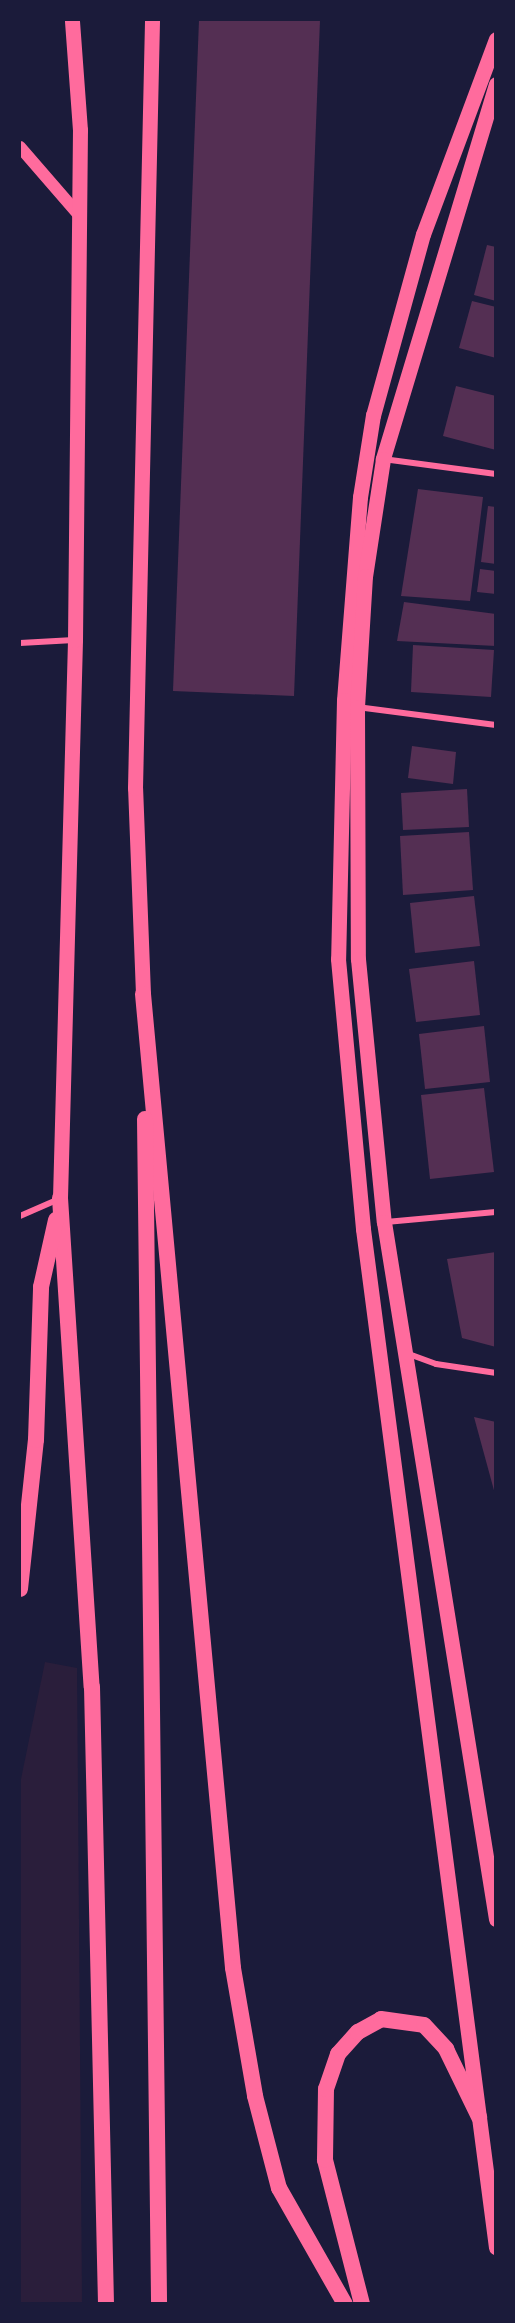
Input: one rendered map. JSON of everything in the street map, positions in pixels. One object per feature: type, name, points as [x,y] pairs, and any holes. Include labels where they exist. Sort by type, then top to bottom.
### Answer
[{"type":"highway","points":[[143,993],[159,2304]]},
{"type":"highway","points":[[143,993],[233,1968],[255,2096],[279,2188],[345,2304]]},
{"type":"highway","points":[[20,1589],[36,1440],[41,1287],[60,1198]]},
{"type":"highway","points":[[60,1198],[92,1686],[106,2304]]},
{"type":"highway","points":[[362,2304],[325,2160],[326,2089],[338,2054],[358,2032],[381,2019],[424,2025],[446,2049],[478,2117]]},
{"type":"main road","points":[[60,1198],[75,640],[79,215],[72,20]]},
{"type":"main road","points":[[143,993],[135,788],[152,20]]},
{"type":"main road","points":[[495,39],[423,234],[373,415],[360,497],[344,700],[338,959],[363,1229],[495,2247]]},
{"type":"main road","points":[[495,84],[383,459],[365,576],[357,706],[358,959],[384,1222],[495,1918]]},
{"type":"main road","points":[[20,147],[79,215]]},
{"type":"street","points":[[383,459],[495,474]]},
{"type":"street","points":[[20,643],[75,640]]},
{"type":"street","points":[[357,706],[495,725]]},
{"type":"street","points":[[20,1216],[60,1198]]},
{"type":"street","points":[[384,1222],[495,1212]]},
{"type":"street","points":[[406,1353],[436,1364],[495,1373]]},
{"type":"shaded area","points":[[45,1662],[77,1668],[82,2303],[20,2303],[20,1784]]},
{"type":"building","points":[[199,20],[320,20],[294,696],[173,691]]},
{"type":"building","points":[[487,245],[496,247],[496,301],[474,295]]},
{"type":"building","points":[[472,301],[496,307],[496,358],[459,348]]},
{"type":"building","points":[[456,386],[496,396],[496,450],[443,436]]},
{"type":"building","points":[[418,489],[483,497],[470,601],[401,596]]},
{"type":"building","points":[[488,506],[496,507],[496,564],[481,562]]},
{"type":"building","points":[[480,569],[496,571],[496,594],[477,592]]},
{"type":"building","points":[[404,602],[496,614],[496,646],[397,641]]},
{"type":"building","points":[[413,645],[494,650],[491,697],[411,692]]},
{"type":"building","points":[[412,746],[456,752],[453,784],[408,778]]},
{"type":"building","points":[[467,789],[469,827],[403,830],[401,793]]},
{"type":"building","points":[[469,832],[473,890],[403,895],[400,836]]},
{"type":"building","points":[[474,896],[480,946],[415,953],[410,903]]},
{"type":"building","points":[[474,961],[480,1015],[416,1022],[409,969]]},
{"type":"building","points":[[484,1026],[490,1082],[425,1089],[419,1034]]},
{"type":"building","points":[[484,1088],[494,1172],[430,1179],[421,1095]]},
{"type":"building","points":[[496,1252],[496,1347],[462,1338],[447,1259]]},
{"type":"building","points":[[474,1417],[496,1422],[496,1494],[495,1494]]}]
